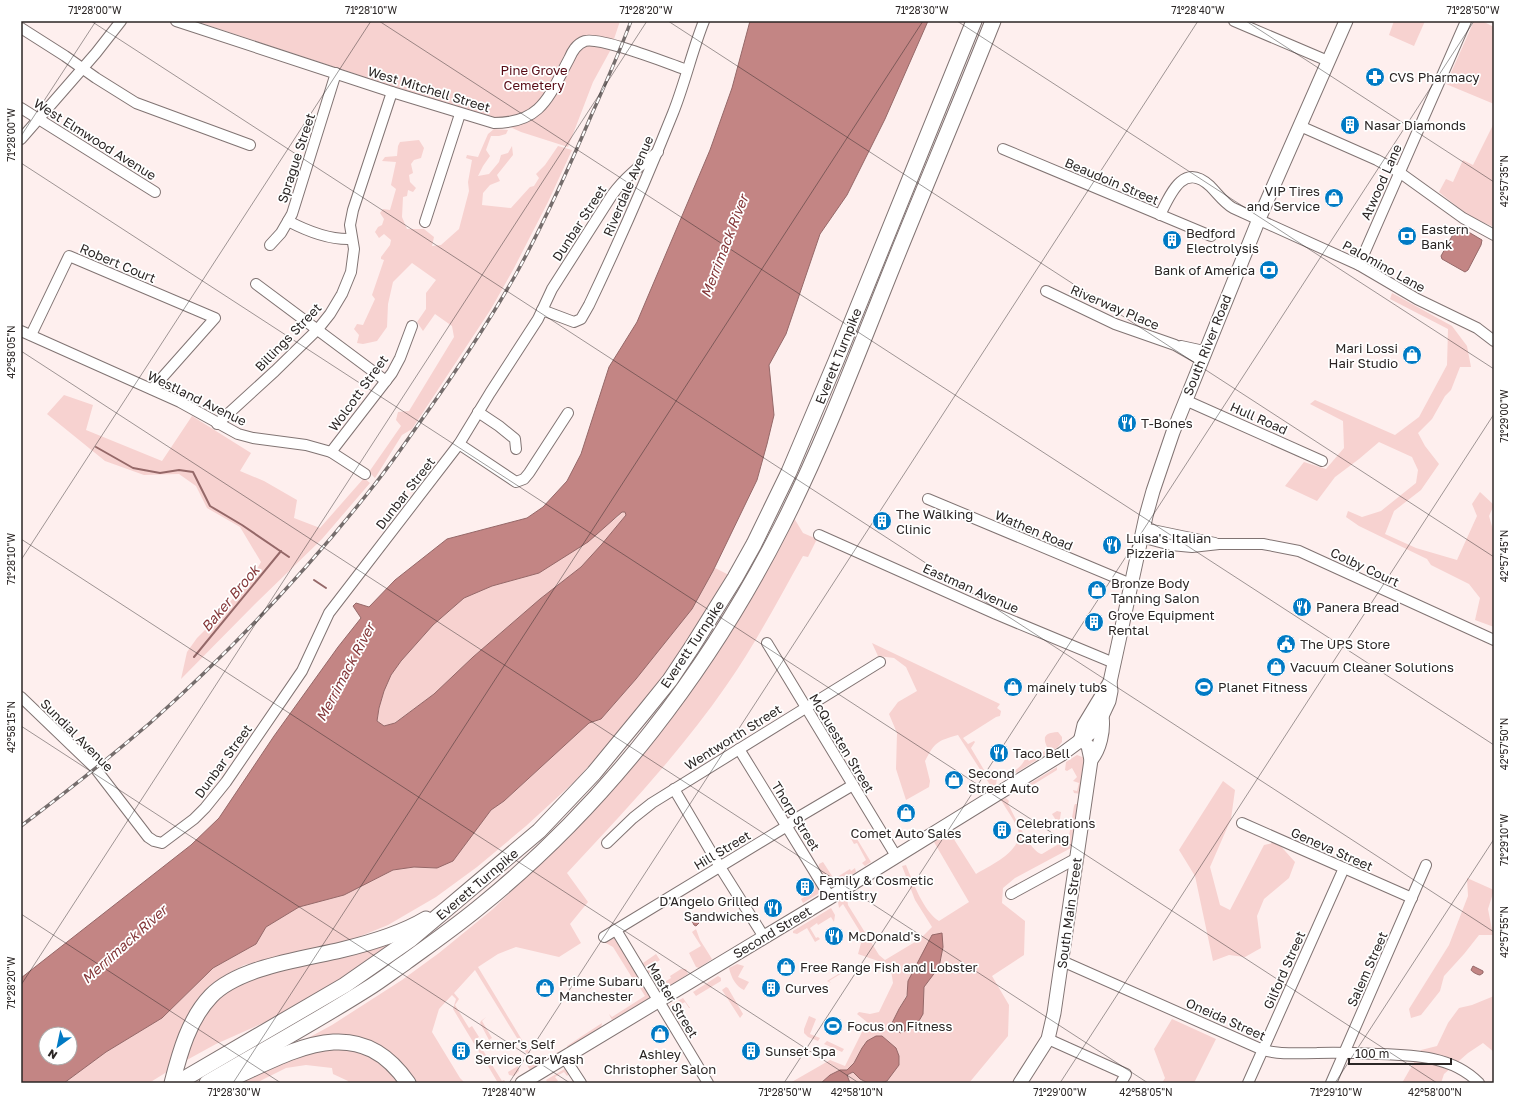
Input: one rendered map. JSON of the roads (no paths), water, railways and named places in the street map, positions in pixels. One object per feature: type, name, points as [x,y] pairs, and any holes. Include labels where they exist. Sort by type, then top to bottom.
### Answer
[{"type":"highway","name":"Everett Turnpike","points":[[177,1083],[311,1005],[379,963],[411,939],[539,831],[620,743],[666,684],[714,613],[754,544],[789,472],[836,361],[974,21]]},
{"type":"highway","name":"Everett Turnpike","points":[[208,1083],[369,988],[485,903],[578,815],[631,756],[671,706],[717,640],[742,599],[795,500],[861,346],[993,21]]},
{"type":"highway","points":[[172,1083],[184,1040],[196,1016],[212,995],[227,984],[249,973],[272,965],[343,949],[404,930],[436,912],[539,831]]},
{"type":"highway","points":[[222,1083],[314,1044],[336,1041],[358,1043],[373,1049],[391,1062],[408,1083]]},
{"type":"main road","name":"South River Road","points":[[1081,738],[1084,725],[1110,682],[1142,532],[1153,491],[1185,400],[1259,219],[1346,21]]},
{"type":"main road","name":"South River Road","points":[[1081,738],[1093,731],[1102,716],[1109,701],[1111,690],[1110,682]]},
{"type":"main road","name":"South Main Street","points":[[1020,1083],[1048,1039],[1054,1013],[1092,760],[1098,748],[1102,731],[1102,716]]},
{"type":"main road","points":[[1081,738],[1088,746],[1092,760]]},
{"type":"main road","name":"Second Street","points":[[522,1083],[830,897],[1062,754],[1081,738]]},
{"type":"street","points":[[21,139],[83,69],[121,21]]},
{"type":"street","name":"West Mitchell Street","points":[[176,21],[460,114],[494,123],[517,121],[534,113],[541,107],[549,96],[575,47],[584,41],[599,42],[621,47],[687,70]]},
{"type":"street","name":"Riverdale Avenue","points":[[542,310],[574,322],[581,319],[589,305],[658,152],[682,89],[704,21]]},
{"type":"street","points":[[1234,21],[1328,61]]},
{"type":"street","name":"Atwood Lane","points":[[1359,265],[1466,21]]},
{"type":"street","points":[[21,28],[136,103],[250,145]]},
{"type":"street","name":"Sprague Street","points":[[270,245],[288,222],[336,73]]},
{"type":"street","name":"Billings Street","points":[[217,424],[318,329],[330,314],[349,280],[354,256],[350,226],[353,210],[392,92]]},
{"type":"street","name":"West Elmwood Avenue","points":[[21,108],[155,192]]},
{"type":"street","points":[[425,222],[460,114]]},
{"type":"street","points":[[1300,126],[1377,160],[1399,172],[1463,218],[1494,234]]},
{"type":"street","name":"Beaudoin Street","points":[[1003,149],[1211,236]]},
{"type":"street","name":"Dunbar Street","points":[[162,843],[194,819],[226,782],[302,671],[329,613],[460,444],[478,412],[542,310],[552,289],[612,195],[622,182],[639,166],[658,152]]},
{"type":"street","name":"Palomino Lane","points":[[1160,215],[1175,186],[1182,181],[1193,178],[1200,180],[1208,184],[1230,206],[1359,265],[1418,299],[1477,328],[1494,341]]},
{"type":"street","points":[[288,222],[319,234],[334,238],[351,239]]},
{"type":"street","name":"Robert Court","points":[[31,335],[69,256],[215,318],[152,390]]},
{"type":"street","points":[[256,284],[386,381]]},
{"type":"street","name":"Riverway Place","points":[[1046,291],[1115,324],[1202,356]]},
{"type":"street","name":"Wolcott Street","points":[[331,452],[397,365],[412,326]]},
{"type":"street","name":"Westland Avenue","points":[[21,331],[180,402],[217,424],[238,434],[253,438],[306,445],[331,452],[364,474]]},
{"type":"street","name":"Hull Road","points":[[1185,400],[1322,461]]},
{"type":"street","points":[[478,412],[515,439],[516,449]]},
{"type":"street","points":[[460,444],[516,482],[524,479],[568,413]]},
{"type":"street","name":"Wathen Road","points":[[928,499],[1131,584]]},
{"type":"street","name":"Colby Court","points":[[1142,532],[1219,544],[1263,544],[1299,551],[1494,640]]},
{"type":"street","name":"Eastman Avenue","points":[[818,535],[1010,620],[1114,664]]},
{"type":"street","name":"McQuesten Street","points":[[767,643],[896,856]]},
{"type":"street","name":"Wentworth Street","points":[[607,843],[639,812],[880,662]]},
{"type":"street","name":"Sundial Avenue","points":[[21,697],[95,768],[148,837],[154,841],[162,843]]},
{"type":"street","name":"Thorp Street","points":[[739,749],[830,897]]},
{"type":"street","name":"Hill Street","points":[[604,937],[853,785]]},
{"type":"street","points":[[674,789],[720,867],[764,937]]},
{"type":"street","name":"Geneva Street","points":[[1242,823],[1412,898]]},
{"type":"street","points":[[1011,894],[1077,858]]},
{"type":"street","name":"Salem Street","points":[[1331,1083],[1426,865]]},
{"type":"street","name":"Gilford Street","points":[[1248,1083],[1344,868]]},
{"type":"street","name":"Master Street","points":[[616,930],[708,1083]]},
{"type":"street","name":"Oneida Street","points":[[1062,961],[1262,1050],[1280,1053],[1344,1052],[1428,1057],[1458,1067],[1479,1083]]},
{"type":"street","points":[[1048,1039],[1126,1074],[1121,1083]]},
{"type":"street","points":[[564,1057],[581,1083]]},
{"type":"water","name":"Merrimack River","points":[[750,21],[928,21],[885,119],[847,195],[820,234],[786,334],[769,365],[774,415],[757,480],[713,571],[692,609],[636,679],[601,719],[589,723],[504,801],[491,810],[453,861],[437,868],[414,867],[393,870],[344,895],[299,907],[266,927],[256,944],[213,968],[162,1018],[106,1052],[64,1083],[21,1083],[21,978],[191,845],[219,818],[274,736],[338,647],[361,618],[353,606],[356,603],[369,607],[395,580],[447,539],[527,518],[543,507],[567,481],[581,454],[609,367],[637,322],[710,150],[732,88]],"holes":[[[622,512],[625,512],[626,515],[581,567],[540,599],[473,657],[434,694],[395,723],[384,726],[377,721],[384,691],[391,675],[401,661],[433,625],[464,598],[492,586],[539,573],[588,542]]]},
{"type":"water","points":[[1460,227],[1482,240],[1481,245],[1468,270],[1465,272],[1442,259],[1441,256],[1456,229]]},
{"type":"water","points":[[692,913],[699,923],[696,926],[689,915]]},
{"type":"water","points":[[942,933],[943,947],[939,967],[924,987],[923,1014],[916,1026],[900,1033],[892,1023],[907,996],[908,981],[932,935]]},
{"type":"water","points":[[1473,966],[1483,971],[1483,973],[1480,975],[1473,972],[1471,970]]},
{"type":"water","points":[[876,1036],[882,1036],[896,1048],[899,1056],[899,1065],[887,1081],[880,1083],[868,1083],[860,1079],[853,1072],[847,1075],[850,1083],[821,1083],[830,1075],[840,1070],[847,1070],[854,1063],[867,1041]]},
{"type":"waterway","name":"Baker Brook","points":[[96,447],[133,468],[160,473],[179,470],[193,472],[210,506],[242,525],[289,557]]},
{"type":"waterway","name":"Baker Brook","points":[[194,657],[281,551]]},
{"type":"waterway","name":"Baker Brook","points":[[314,580],[326,588]]},
{"type":"railway","points":[[21,826],[86,776],[150,723],[210,668],[296,578],[382,475],[464,359],[516,274],[565,176],[612,69],[631,21]]},
{"type":"place","name":"CVS Pharmacy","points":[[1375,77]]},
{"type":"place","name":"Nasar Diamonds","points":[[1350,125]]},
{"type":"place","name":"VIP Tires and Service","points":[[1334,198]]},
{"type":"place","name":"Eastern Bank","points":[[1407,236]]},
{"type":"place","name":"Bedford Electrolysis","points":[[1172,240]]},
{"type":"place","name":"Bank of America","points":[[1269,270]]},
{"type":"place","name":"Mari Lossi Hair Studio","points":[[1412,355]]},
{"type":"place","name":"T-Bones","points":[[1127,423]]},
{"type":"place","name":"The Walking Clinic","points":[[882,521]]},
{"type":"place","name":"Luisa's Italian Pizzeria","points":[[1112,545]]},
{"type":"place","name":"Bronze Body Tanning Salon","points":[[1097,590]]},
{"type":"place","name":"Panera Bread","points":[[1302,607]]},
{"type":"place","name":"Grove Equipment Rental","points":[[1094,622]]},
{"type":"place","name":"The UPS Store","points":[[1286,644]]},
{"type":"place","name":"Vacuum Cleaner Solutions","points":[[1276,667]]},
{"type":"place","name":"mainely tubs","points":[[1013,687]]},
{"type":"place","name":"Planet Fitness","points":[[1204,687]]},
{"type":"place","name":"Taco Bell","points":[[999,753]]},
{"type":"place","name":"Second Street Auto","points":[[954,780]]},
{"type":"place","name":"Comet Auto Sales","points":[[906,813]]},
{"type":"place","name":"Celebrations Catering","points":[[1002,830]]},
{"type":"place","name":"Family & Cosmetic Dentistry","points":[[805,887]]},
{"type":"place","name":"D'Angelo Grilled Sandwiches","points":[[773,908]]},
{"type":"place","name":"McDonald's","points":[[834,936]]},
{"type":"place","name":"Free Range Fish and Lobster","points":[[786,967]]},
{"type":"place","name":"Prime Subaru Manchester","points":[[545,988]]},
{"type":"place","name":"Curves","points":[[771,988]]},
{"type":"place","name":"Focus on Fitness","points":[[833,1026]]},
{"type":"place","name":"Ashley Christopher Salon","points":[[660,1034]]},
{"type":"place","name":"Kerner's Self Service Car Wash","points":[[461,1051]]},
{"type":"place","name":"Sunset Spa","points":[[751,1051]]},
{"type":"park label","name":"Pine Grove Cemetery","points":[[534,78]]}]
